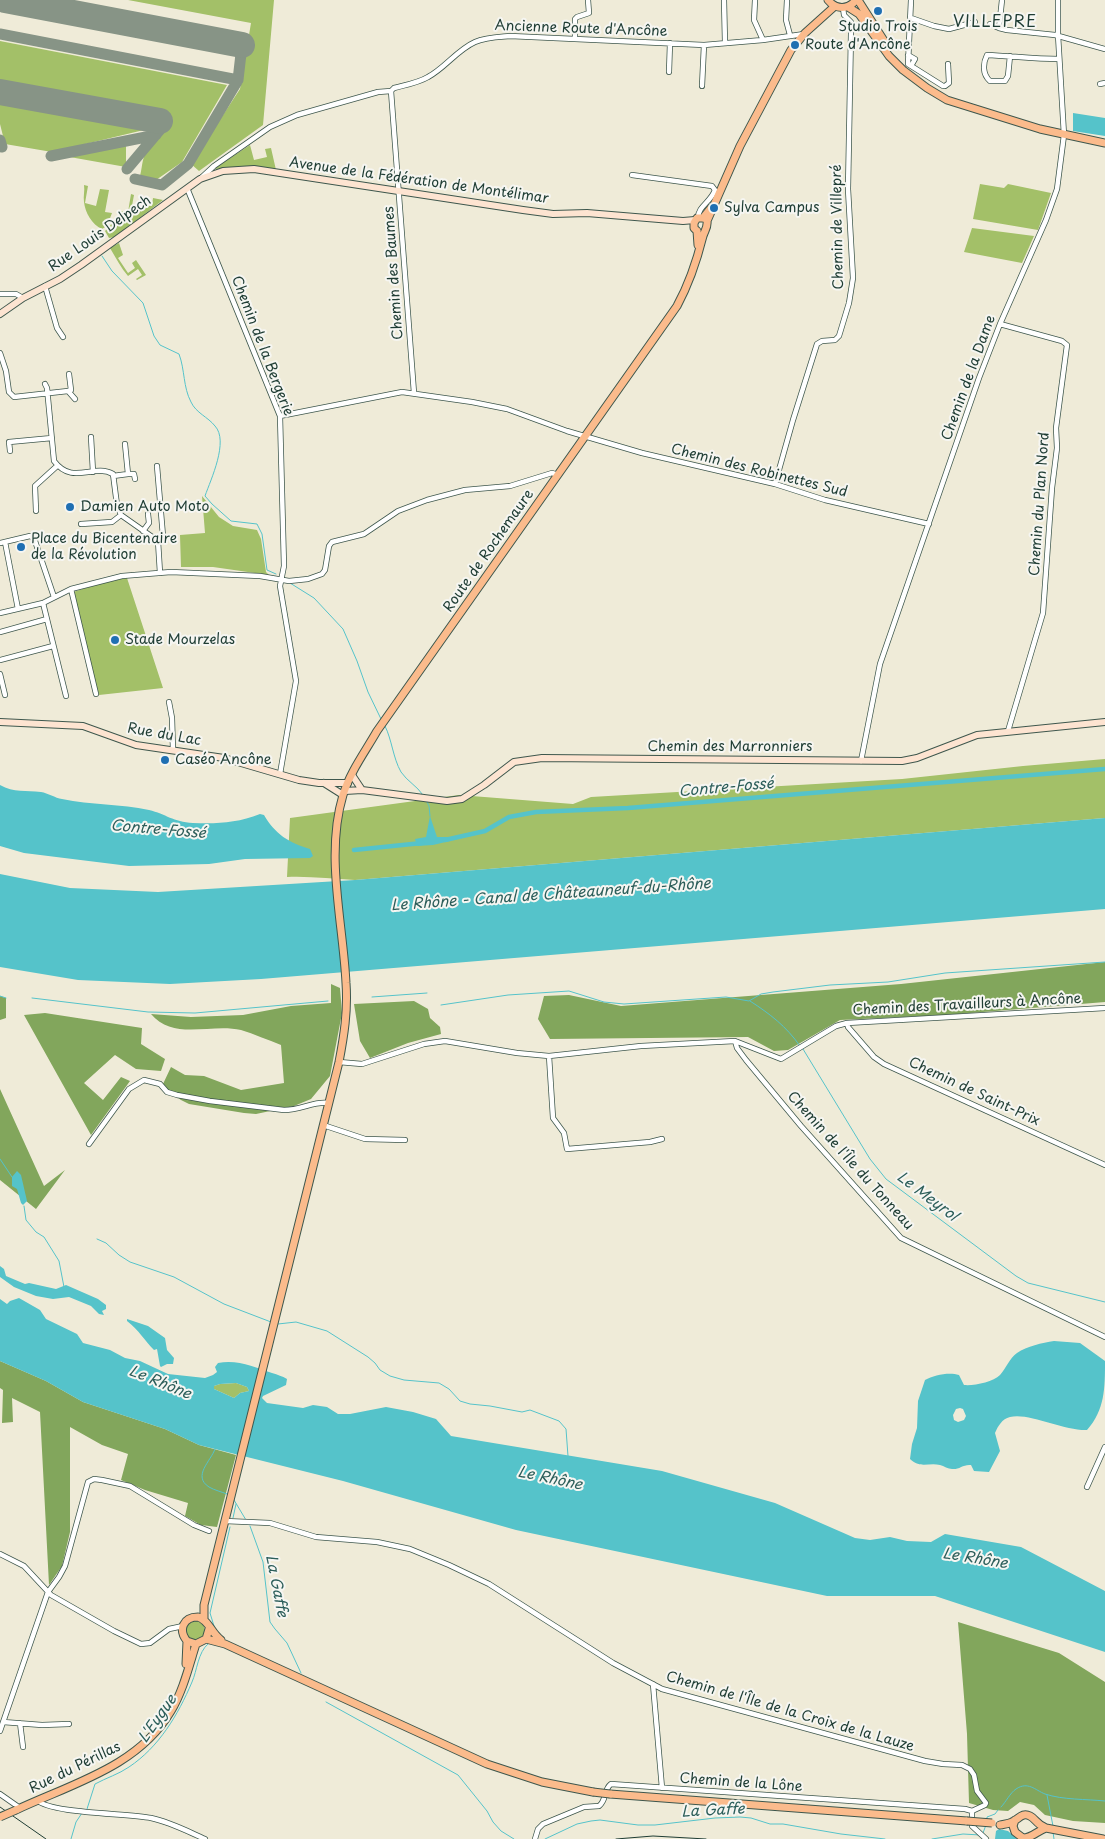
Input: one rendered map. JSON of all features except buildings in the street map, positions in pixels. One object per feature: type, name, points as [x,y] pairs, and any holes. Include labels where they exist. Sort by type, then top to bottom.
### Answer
[{"type":"main road","points":[[846,8],[857,0],[903,70]]},
{"type":"main road","points":[[699,222],[718,198],[740,146],[779,71],[798,41],[830,3],[859,14],[889,56],[903,70],[947,100],[1040,129],[1105,143]]},
{"type":"main road","name":"Route de Rochemaure","points":[[225,1521],[339,1062],[346,1027],[346,983],[336,869],[338,823],[344,793],[377,732],[677,306],[683,294],[696,260],[708,225],[699,222],[696,260]]},
{"type":"main road","points":[[225,1521],[204,1605],[204,1619],[209,1629],[225,1644]]},
{"type":"main road","points":[[204,1605],[194,1616],[187,1619],[183,1629],[187,1641],[196,1644],[206,1639],[225,1644],[487,1764],[542,1782],[610,1794],[992,1824],[1000,1825],[1028,1837],[1046,1828]]},
{"type":"main road","points":[[194,1616],[204,1619]]},
{"type":"main road","points":[[206,1639],[209,1629]]},
{"type":"main road","name":"Rue du Périllas","points":[[184,1682],[188,1652],[187,1641]]},
{"type":"main road","name":"Rue du Périllas","points":[[0,1817],[122,1762],[136,1752],[162,1725],[180,1696],[196,1644]]},
{"type":"main road","points":[[1000,1825],[1028,1815],[1034,1819],[1036,1824],[1046,1828],[1104,1839]]},
{"type":"main road","points":[[1015,1820],[1013,1826],[1015,1832]]},
{"type":"main road","points":[[1028,1837],[1036,1824]]},
{"type":"street","points":[[575,38],[576,16],[589,13],[588,0]]},
{"type":"street","points":[[724,0],[725,43]]},
{"type":"street","points":[[755,0],[754,20],[763,40]]},
{"type":"street","points":[[787,0],[786,20],[790,36],[798,41]]},
{"type":"street","points":[[911,0],[908,63],[946,86],[948,83],[948,64]]},
{"type":"street","points":[[999,28],[1002,0]]},
{"type":"street","name":"Chemin de la Dame","points":[[861,761],[880,664],[979,378],[1000,324],[1052,205],[1058,183],[1064,135],[1059,59],[1058,0]]},
{"type":"street","name":"Chemin de Villepré","points":[[775,484],[817,344],[822,341],[835,340],[839,336],[852,286],[848,188],[851,22],[844,14],[846,8]]},
{"type":"street","points":[[911,18],[949,29],[975,22]]},
{"type":"street","points":[[990,24],[1007,30],[1058,35],[1105,47]]},
{"type":"street","name":"Ancienne Route d'Ancône","points":[[200,179],[214,166],[270,127],[312,111],[378,92],[391,91],[394,88],[427,78],[464,48],[476,41],[489,37],[575,38],[704,45],[763,40],[805,33]]},
{"type":"street","points":[[669,72],[670,43]]},
{"type":"street","points":[[702,86],[704,45]]},
{"type":"street","points":[[1010,56],[1008,76],[1005,81],[990,81],[986,78],[984,74],[987,55],[1010,56],[1059,59]]},
{"type":"street","name":"Chemin des Baumes","points":[[391,91],[414,393]]},
{"type":"street","name":"Avenue de la Fédération de Montélimar","points":[[186,188],[200,179],[223,170],[254,169],[553,214],[596,214],[699,222]]},
{"type":"street","points":[[632,174],[712,186],[715,190],[713,196],[699,210],[699,222]]},
{"type":"street","name":"Rue Louis Delpech","points":[[0,314],[23,298],[60,279],[81,265],[186,188]]},
{"type":"street","name":"Chemin de la Bergerie","points":[[186,188],[280,416],[284,556],[284,573],[280,586],[296,681],[280,774]]},
{"type":"street","points":[[46,286],[57,328],[63,337]]},
{"type":"street","points":[[0,294],[16,294],[23,298]]},
{"type":"street","name":"Chemin du Plan Nord","points":[[1000,324],[1062,341],[1067,345],[1056,428],[1057,448],[1052,488],[1043,613],[1008,731]]},
{"type":"street","points":[[0,353],[6,371],[9,392],[14,397],[71,390],[69,374]]},
{"type":"street","points":[[45,384],[48,393],[54,461],[57,466],[70,474],[107,471],[113,476],[117,505],[121,516],[158,541]]},
{"type":"street","points":[[68,391],[75,399]]},
{"type":"street","name":"Chemin des Robinettes Sud","points":[[280,416],[402,392],[497,406],[585,436],[652,456],[775,484],[826,500],[929,524]]},
{"type":"street","points":[[10,451],[10,442],[52,438]]},
{"type":"street","points":[[91,438],[93,472]]},
{"type":"street","points":[[125,444],[128,474]]},
{"type":"street","points":[[36,511],[35,486],[57,466]]},
{"type":"street","points":[[157,466],[163,536],[158,541],[160,573]]},
{"type":"street","points":[[0,613],[43,603],[71,589],[122,576],[160,573],[260,576],[289,581],[300,580],[322,574],[327,566],[328,549],[332,542],[364,534],[386,518],[408,507],[466,490],[510,486],[552,473],[558,476]]},
{"type":"street","points":[[113,476],[134,474],[135,479]]},
{"type":"street","points":[[143,531],[149,523],[148,514]]},
{"type":"street","points":[[81,524],[112,522],[121,516]]},
{"type":"street","points":[[18,609],[3,543],[30,536],[34,538],[54,597]]},
{"type":"street","points":[[71,589],[96,694]]},
{"type":"street","points":[[43,603],[66,696]]},
{"type":"street","points":[[0,632],[47,619]]},
{"type":"street","points":[[0,660],[53,646]]},
{"type":"street","points":[[0,674],[5,695]]},
{"type":"street","points":[[169,702],[172,718],[173,750]]},
{"type":"street","name":"Rue du Lac","points":[[0,722],[83,726],[136,745],[224,758],[299,780],[323,782],[350,779]]},
{"type":"street","name":"Chemin des Marronniers","points":[[344,793],[362,790],[435,800],[462,799],[514,762],[542,758],[911,760],[977,735],[1105,722]]},
{"type":"street","points":[[350,779],[362,790]]},
{"type":"street","points":[[323,782],[344,793]]},
{"type":"street","name":"Chemin des Travailleurs à Ancône","points":[[339,1062],[362,1064],[424,1044],[445,1041],[517,1053],[549,1056],[641,1046],[735,1041],[781,1059],[836,1026],[847,1023],[1105,1008]]},
{"type":"street","name":"Chemin de Saint-Prix","points":[[847,1023],[853,1034],[874,1057],[884,1064],[1105,1165]]},
{"type":"street","name":"Chemin de l'Île du Tonneau","points":[[735,1041],[737,1048],[746,1060],[801,1126],[901,1238],[1105,1338]]},
{"type":"street","points":[[549,1056],[553,1118],[564,1133],[566,1149],[650,1142],[662,1139]]},
{"type":"street","points":[[90,1144],[129,1089],[144,1080],[160,1084],[167,1092],[210,1101],[284,1110],[296,1110],[317,1102],[328,1103]]},
{"type":"street","points":[[323,1125],[365,1139],[405,1140]]},
{"type":"street","points":[[1087,1487],[1105,1447]]},
{"type":"street","points":[[0,1731],[48,1592],[65,1566],[88,1482],[94,1480],[130,1486],[194,1525],[209,1531]]},
{"type":"street","name":"Chemin de l'Île de la Croix de la Lauze","points":[[225,1521],[270,1524],[316,1537],[378,1542],[410,1549],[489,1584],[613,1663],[662,1689],[925,1761],[966,1766],[973,1772],[977,1791],[986,1803],[972,1811]]},
{"type":"street","points":[[0,1554],[24,1566],[48,1592],[83,1614],[141,1644],[150,1643],[170,1629],[183,1629]]},
{"type":"street","points":[[653,1684],[662,1788]]},
{"type":"street","points":[[3,1722],[42,1725],[69,1724]]},
{"type":"street","points":[[20,1724],[23,1747]]},
{"type":"street","name":"Chemin de la Lône","points":[[535,1839],[538,1829],[542,1824],[584,1807],[599,1806],[604,1801],[608,1786],[611,1784],[972,1811]]},
{"type":"street","points":[[0,1794],[18,1809]]},
{"type":"street","points":[[37,1800],[43,1805],[84,1812],[150,1818],[205,1839]]},
{"type":"street","points":[[972,1811],[972,1826],[986,1839]]},
{"type":"green space","points":[[128,0],[274,0],[263,125],[199,171],[191,164],[240,89],[251,23]]},
{"type":"green space","points":[[0,41],[227,85],[182,162],[156,180],[140,176],[145,155],[163,127],[164,116],[158,112],[0,83]]},
{"type":"green space","points":[[0,101],[148,125],[148,129],[52,152],[5,144],[0,124]]},
{"type":"green space","points":[[250,145],[254,160],[267,157],[265,149],[271,148],[276,170],[248,166],[215,168]]},
{"type":"green space","points":[[126,146],[126,167],[64,156]]},
{"type":"green space","points":[[980,184],[1004,188],[1008,184],[1051,193],[1038,230],[973,219]]},
{"type":"green space","points":[[84,185],[88,186],[85,203],[96,206],[100,189],[109,190],[105,212],[112,213],[107,226],[102,229],[92,221],[86,210],[84,200]]},
{"type":"green space","points":[[131,194],[134,195],[131,211],[139,213],[143,197],[145,197],[144,205],[152,206],[153,198],[163,200],[115,237],[109,238],[105,231],[121,211],[128,212]]},
{"type":"green space","points":[[972,228],[1034,236],[1022,263],[964,252]]},
{"type":"green space","points":[[119,243],[123,255],[118,258],[128,273],[135,268],[132,263],[136,260],[146,275],[137,280],[142,275],[138,269],[128,276],[110,248]]},
{"type":"green space","points":[[202,496],[219,517],[233,526],[257,530],[261,539],[266,572],[269,575],[213,567],[181,567],[180,535],[205,533]]},
{"type":"green space","name":"Stade Mourzelas","points":[[127,578],[163,688],[99,695],[70,593],[111,580]]},
{"type":"green space","points":[[1105,759],[1105,818],[355,880],[287,877],[290,818],[459,795],[573,804],[591,797],[902,779]]},
{"type":"green space","points":[[1105,962],[1105,1002],[946,1015],[840,1020],[788,1050],[774,1051],[748,1037],[550,1039],[538,1019],[544,996],[569,995],[621,1006],[901,984]]},
{"type":"green space","points":[[331,984],[340,988],[342,1013],[330,1076],[311,1099],[294,1106],[256,1114],[244,1113],[189,1104],[169,1091],[163,1084],[171,1067],[185,1075],[204,1076],[241,1090],[284,1083],[281,1045],[241,1030],[229,1028],[193,1030],[170,1027],[160,1022],[151,1014],[191,1017],[243,1015],[291,1006],[331,1003]]},
{"type":"green space","points":[[0,996],[6,998],[6,1018],[0,1020]]},
{"type":"green space","points":[[414,1001],[428,1009],[430,1018],[440,1027],[441,1034],[408,1043],[370,1058],[360,1041],[354,1004]]},
{"type":"green space","points":[[45,1013],[142,1028],[141,1044],[165,1059],[161,1071],[136,1069],[115,1055],[84,1083],[103,1100],[121,1077],[130,1081],[91,1135],[24,1015]]},
{"type":"green space","points":[[0,1089],[44,1186],[65,1170],[36,1209],[0,1180]]},
{"type":"green space","points":[[0,1361],[46,1381],[83,1402],[165,1429],[199,1445],[236,1455],[217,1527],[201,1525],[185,1516],[188,1503],[145,1490],[121,1480],[128,1454],[102,1445],[70,1427],[70,1532],[62,1566],[49,1585],[40,1412],[12,1398],[13,1422],[2,1423],[3,1390],[0,1388]]},
{"type":"green space","points":[[236,1383],[247,1387],[249,1391],[240,1393],[234,1398],[214,1389],[214,1386],[220,1384]]},
{"type":"green space","points":[[195,1620],[202,1623],[205,1630],[202,1637],[195,1640],[188,1637],[185,1630],[188,1623]]},
{"type":"green space","points":[[958,1622],[1059,1653],[1105,1682],[1105,1823],[1073,1821],[1045,1815],[1034,1805],[1020,1802],[1008,1811],[993,1810],[969,1803],[967,1734]]},
{"type":"water","points":[[1073,113],[1105,118],[1105,136],[1073,131]]},
{"type":"water","points":[[0,785],[5,788],[36,791],[73,801],[149,810],[175,820],[193,823],[227,822],[260,814],[264,815],[268,822],[283,837],[310,849],[313,856],[310,858],[245,859],[209,864],[129,866],[24,853],[0,846]]},
{"type":"water","points":[[430,816],[437,837],[449,837],[450,841],[417,846],[415,839],[426,837]]},
{"type":"water","name":"Le Rhône - Canal de Châteauneuf-du-Rhône","points":[[1105,818],[1105,909],[261,979],[170,984],[78,980],[0,967],[0,874],[70,888],[158,892],[355,880]]},
{"type":"water","points":[[17,1171],[21,1175],[27,1201],[23,1205],[17,1189],[12,1186],[12,1177]]},
{"type":"water","points":[[0,1266],[4,1269],[6,1276],[25,1284],[29,1283],[56,1289],[66,1285],[98,1299],[106,1305],[106,1309],[102,1311],[104,1315],[99,1314],[91,1306],[69,1297],[53,1299],[36,1296],[14,1287],[0,1277]]},
{"type":"water","name":"Le Rhône","points":[[19,1298],[40,1310],[46,1319],[77,1334],[83,1343],[110,1350],[125,1358],[140,1361],[168,1374],[205,1378],[217,1372],[215,1367],[218,1363],[232,1362],[252,1366],[287,1379],[286,1385],[263,1396],[262,1398],[267,1403],[303,1408],[313,1405],[327,1407],[338,1414],[350,1414],[386,1407],[413,1412],[436,1419],[451,1436],[662,1471],[775,1503],[855,1538],[870,1540],[890,1537],[907,1541],[931,1542],[945,1534],[1021,1547],[1105,1591],[1105,1652],[935,1596],[827,1596],[516,1530],[343,1481],[199,1445],[165,1429],[83,1402],[46,1381],[0,1361],[0,1299],[7,1304]],"holes":[[[236,1383],[247,1387],[249,1391],[240,1393],[234,1398],[214,1389],[214,1386],[220,1384]]]},
{"type":"water","points":[[127,1319],[148,1326],[165,1338],[167,1350],[174,1358],[173,1364],[161,1367],[157,1349],[154,1350]]},
{"type":"water","points":[[1054,1341],[1080,1343],[1105,1361],[1101,1406],[1087,1430],[1068,1428],[1027,1417],[1007,1418],[997,1428],[995,1433],[1000,1451],[989,1472],[974,1471],[971,1465],[951,1469],[936,1464],[917,1464],[910,1459],[917,1428],[918,1401],[925,1380],[937,1375],[951,1374],[959,1375],[964,1385],[988,1382],[1000,1375],[1017,1353],[1030,1347]],"holes":[[[956,1409],[963,1409],[966,1416],[964,1420],[958,1422],[954,1420],[953,1415]]]},
{"type":"water","points":[[999,1829],[1008,1831],[1017,1839],[995,1839],[996,1831]]},
{"type":"waterway","points":[[102,256],[112,271],[143,303],[154,336],[160,345],[179,354],[191,402],[215,426],[219,433],[220,450],[218,460],[205,496],[231,521],[257,524],[262,534],[267,570],[276,574]]},
{"type":"waterway","points":[[290,583],[314,598],[343,629],[381,719]]},
{"type":"waterway","points":[[385,726],[401,772],[423,795]]},
{"type":"waterway","name":"Contre-Fossé","points":[[445,840],[485,831],[509,817],[536,812],[628,808],[1105,769]]},
{"type":"waterway","points":[[427,802],[430,816]]},
{"type":"waterway","name":"Contre-Fossé","points":[[354,850],[422,843]]},
{"type":"waterway","points":[[441,1005],[508,995],[569,991],[604,1002],[624,1004],[726,997],[749,1001],[761,994],[830,985],[888,982],[945,973],[1105,962]]},
{"type":"waterway","points":[[372,997],[427,993]]},
{"type":"waterway","points":[[0,996],[6,998]]},
{"type":"waterway","points":[[32,998],[148,1012],[195,1013],[328,1001]]},
{"type":"waterway","name":"Le Meyrol","points":[[750,1001],[777,1021],[800,1046]]},
{"type":"waterway","name":"Le Meyrol","points":[[803,1049],[870,1159],[886,1179],[1028,1283],[1105,1302]]},
{"type":"waterway","points":[[0,1159],[12,1177]]},
{"type":"waterway","points":[[24,1206],[26,1220],[36,1232],[44,1237],[59,1261],[64,1287]]},
{"type":"waterway","points":[[97,1239],[106,1243],[130,1262],[174,1277],[224,1304],[271,1322]]},
{"type":"waterway","points":[[278,1324],[296,1322],[327,1331],[368,1357],[380,1370],[390,1376],[404,1380],[439,1383],[449,1389],[460,1401],[522,1412],[530,1410],[559,1421],[566,1429],[568,1456]]},
{"type":"waterway","name":"La Gaffe","points":[[215,1449],[204,1468],[202,1478],[209,1487],[227,1494]]},
{"type":"waterway","name":"La Gaffe","points":[[234,1500],[246,1520]]},
{"type":"waterway","name":"L'Eygue","points":[[233,1518],[236,1504]]},
{"type":"waterway","name":"La Gaffe","points":[[250,1526],[263,1562],[270,1622],[287,1643],[301,1673]]},
{"type":"waterway","name":"L'Eygue","points":[[214,1626],[210,1613],[230,1527]]},
{"type":"waterway","name":"L'Eygue","points":[[87,1809],[95,1784],[140,1759],[158,1740],[174,1718],[187,1694],[200,1657],[208,1644]]},
{"type":"waterway","name":"La Gaffe","points":[[326,1702],[458,1775],[487,1811],[493,1822],[501,1831],[514,1839]]},
{"type":"waterway","name":"La Gaffe","points":[[1001,1807],[1014,1791],[1024,1786],[1059,1797],[1105,1801]]},
{"type":"waterway","points":[[1047,1795],[1053,1826]]},
{"type":"waterway","name":"La Gaffe","points":[[987,1821],[987,1817],[995,1814],[998,1810]]},
{"type":"waterway","name":"L'Eygue","points":[[71,1839],[76,1822],[82,1813]]},
{"type":"waterway","name":"La Gaffe","points":[[545,1839],[577,1824],[591,1821],[600,1820],[638,1825],[655,1825],[740,1817],[751,1818],[770,1824],[783,1824],[885,1839]]},
{"type":"waterway","name":"La Gaffe","points":[[983,1833],[986,1825]]},
{"type":"waterway","points":[[1053,1832],[1054,1839]]},
{"type":"waterway","name":"La Gaffe","points":[[932,1839],[963,1834],[980,1835]]},
{"type":"taxiway","points":[[0,34],[238,80],[242,45]]},
{"type":"taxiway","points":[[135,179],[162,185],[188,164],[238,80]]},
{"type":"taxiway","points":[[127,169],[159,131],[160,121]]},
{"type":"taxiway","points":[[51,156],[156,135]]},
{"type":"taxiway","points":[[0,140],[2,147]]},
{"type":"runway","points":[[5,0],[242,45]]},
{"type":"runway","points":[[0,92],[160,121]]},
{"type":"railway","points":[[0,1807],[46,1839]]},
{"type":"railway","points":[[616,1839],[653,1836],[706,1839]]},
{"type":"place","name":"Studio Trois","points":[[878,11]]},
{"type":"place","name":"Route d'Ancône","points":[[795,45]]},
{"type":"place","name":"Sylva Campus","points":[[714,208]]},
{"type":"place","name":"Damien Auto Moto","points":[[70,507]]},
{"type":"place","name":"Place du Bicentenaire de la Révolution","points":[[21,547]]},
{"type":"place","name":"Stade Mourzelas","points":[[115,640]]},
{"type":"place","name":"Caséo Ancône","points":[[165,760]]},
{"type":"district","name":"VILLEPRE","points":[[995,23]]}]
